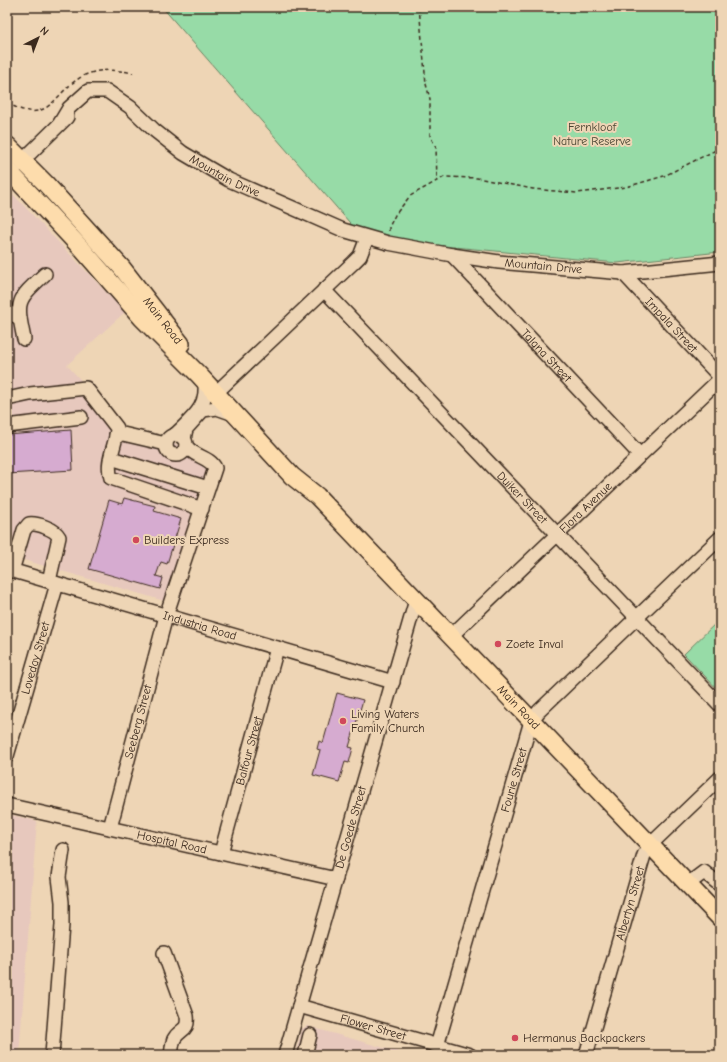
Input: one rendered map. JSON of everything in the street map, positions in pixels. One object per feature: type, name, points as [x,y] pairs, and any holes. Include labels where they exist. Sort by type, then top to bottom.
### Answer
[{"type":"main road","name":"Main Road","points":[[7,145],[23,160],[113,258],[181,345],[298,471],[317,496],[720,918]]},
{"type":"main road","name":"Main Road","points":[[8,172],[82,249],[142,318],[204,380],[292,476],[317,496]]},
{"type":"street","name":"Mountain Drive","points":[[8,172],[23,160],[60,123],[68,108],[82,95],[88,91],[100,90],[107,91],[116,96],[154,130],[183,153],[229,180],[301,212],[367,238],[452,256],[623,274],[720,263]]},
{"type":"street","points":[[220,388],[360,256],[367,238]]},
{"type":"street","name":"Talana Street","points":[[452,256],[640,455]]},
{"type":"street","points":[[24,339],[20,318],[20,304],[24,294],[44,274]]},
{"type":"street","name":"Impala Street","points":[[623,274],[720,378]]},
{"type":"street","name":"Duiker Street","points":[[324,290],[720,705]]},
{"type":"street","points":[[7,312],[20,318]]},
{"type":"street","name":"Flora Avenue","points":[[451,636],[720,378]]},
{"type":"street","points":[[182,440],[203,404],[205,395],[204,380]]},
{"type":"street","points":[[7,399],[30,394],[86,388],[117,428],[109,472],[111,478],[202,509]]},
{"type":"street","points":[[182,440],[169,438],[166,444],[167,451],[177,455],[183,452],[182,440],[186,429],[203,410],[209,408],[224,409],[237,416]]},
{"type":"street","points":[[7,426],[80,417]]},
{"type":"street","points":[[116,435],[123,434],[166,444]]},
{"type":"street","name":"Seeberg Street","points":[[110,828],[166,616],[215,468],[213,463],[197,456],[182,440]]},
{"type":"street","points":[[111,458],[208,488]]},
{"type":"street","name":"Loveday Street","points":[[7,756],[53,583],[59,537],[55,532],[29,524],[24,530],[9,570]]},
{"type":"street","name":"Fourie Street","points":[[437,1046],[531,720],[538,711],[720,538]]},
{"type":"street","name":"Industria Road","points":[[9,570],[393,682]]},
{"type":"street","name":"De Goede Street","points":[[285,1055],[416,600]]},
{"type":"street","name":"Balfour Street","points":[[221,853],[277,648]]},
{"type":"street","name":"Albertyn Street","points":[[586,1055],[642,861],[650,845],[720,778]]},
{"type":"street","name":"Hospital Road","points":[[7,805],[336,879]]},
{"type":"street","points":[[52,1055],[62,925],[60,877],[63,850]]},
{"type":"street","points":[[688,884],[704,872],[720,885]]},
{"type":"street","points":[[164,953],[187,1016],[188,1023],[174,1040],[171,1055]]},
{"type":"street","name":"Flower Street","points":[[299,1006],[470,1055]]},
{"type":"street","points":[[305,1055],[310,1035]]},
{"type":"path","points":[[419,7],[426,84],[430,99],[430,136],[436,147],[437,181]]},
{"type":"path","points":[[7,103],[28,112],[44,110],[85,75],[110,69],[133,73]]},
{"type":"path","points":[[388,243],[389,227],[404,203],[420,189],[444,177],[477,178],[532,189],[577,192],[619,188],[664,176],[720,148]]},
{"type":"shaded area","points":[[7,188],[125,312],[67,365],[125,429],[215,456],[168,602],[7,555]]},
{"type":"shaded area","points":[[7,814],[37,821],[19,1055],[7,1055]]},
{"type":"shaded area","points":[[307,1026],[409,1055],[295,1055],[302,1029]]},
{"type":"green space","name":"Fernkloof Nature Reserve","points":[[162,7],[720,7],[720,252],[617,263],[363,238]]},
{"type":"green space","points":[[720,619],[720,692],[684,654]]},
{"type":"building","points":[[71,430],[73,470],[7,474],[7,435]]},
{"type":"building","name":"Builders Express","points":[[124,498],[155,506],[154,511],[181,519],[167,564],[161,562],[156,576],[163,578],[160,589],[89,569],[109,500],[122,504]]},
{"type":"building","name":"Living Waters Family Church","points":[[337,693],[363,700],[349,747],[353,748],[349,763],[345,762],[339,782],[313,775],[320,750],[317,749],[319,741],[323,743]]},
{"type":"place","name":"Builders Express","points":[[136,540]]},
{"type":"place","name":"Zoete Inval","points":[[498,644]]},
{"type":"place","name":"Living Waters Family Church","points":[[343,721]]},
{"type":"place","name":"Hermanus Backpackers","points":[[515,1038]]}]
